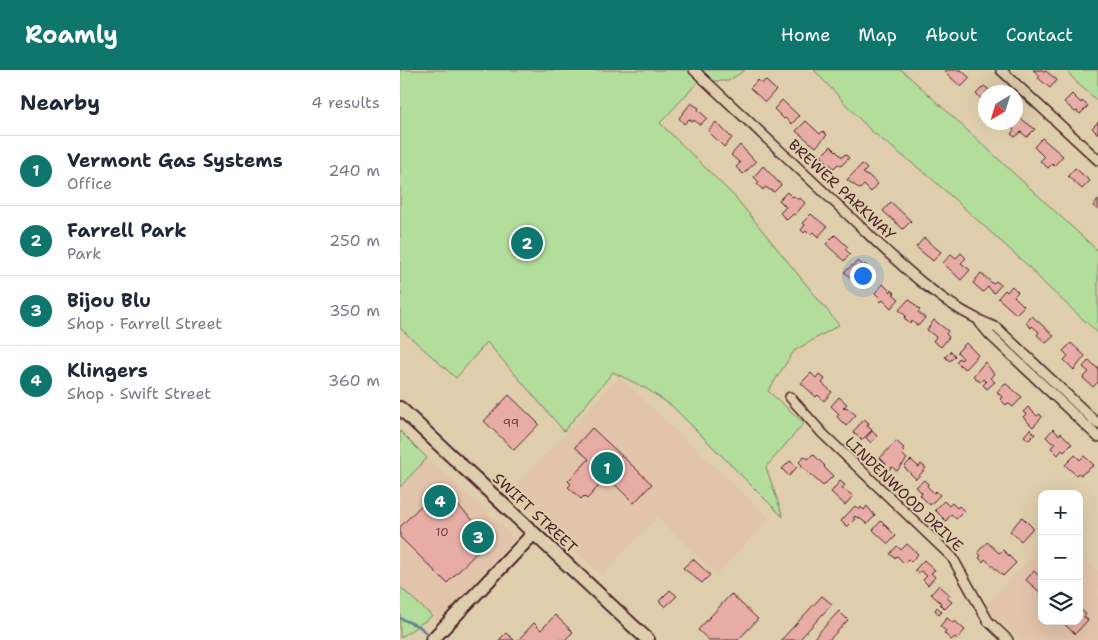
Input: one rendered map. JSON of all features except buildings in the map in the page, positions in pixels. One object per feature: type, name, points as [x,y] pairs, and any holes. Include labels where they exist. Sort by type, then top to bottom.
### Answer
[{"type":"street","name":"BREWER PARKWAY","points":[[694,70],[901,264],[941,298],[978,320],[997,328],[1098,424]]},
{"type":"street","points":[[1001,70],[1098,160]]},
{"type":"street","name":"BREWER PARKWAY","points":[[978,320],[990,335],[1098,437]]},
{"type":"street","name":"LINDENWOOD DRIVE","points":[[790,397],[823,434],[952,557],[988,621],[1008,640]]},
{"type":"street","name":"SWIFT STREET","points":[[400,408],[648,640]]},
{"type":"street","points":[[432,640],[533,534]]},
{"type":"shaded area","points":[[619,377],[769,518],[717,574],[657,517],[602,575],[512,490]]},
{"type":"shaded area","points":[[427,458],[515,538],[438,622],[400,587],[400,487]]},
{"type":"shaded area","points":[[1038,550],[1038,625],[1083,625],[1083,557],[1098,571],[1098,640],[1022,640],[985,607]]},
{"type":"green space","points":[[400,70],[745,70],[728,81],[699,81],[660,123],[736,198],[839,325],[794,351],[768,391],[804,423],[766,467],[783,517],[672,406],[647,389],[613,372],[564,431],[487,342],[456,378],[400,328],[400,297],[402,294],[400,292]]},
{"type":"green space","points":[[814,70],[902,70],[1098,251],[1098,333],[1026,264],[931,178],[870,130]]},
{"type":"green space","points":[[1066,70],[1098,70],[1098,101],[1078,84]]},
{"type":"green space","points":[[400,431],[427,458],[400,487]]},
{"type":"green space","points":[[400,587],[432,616],[400,638]]},
{"type":"waterway","points":[[400,618],[420,627],[430,637]]},
{"type":"place","name":"Farrell Park","points":[[527,243]]},
{"type":"place","name":"Vermont Gas Systems","points":[[607,468]]},
{"type":"place","name":"Klingers","points":[[440,501]]},
{"type":"place","name":"Bijou Blu","points":[[478,537]]}]
